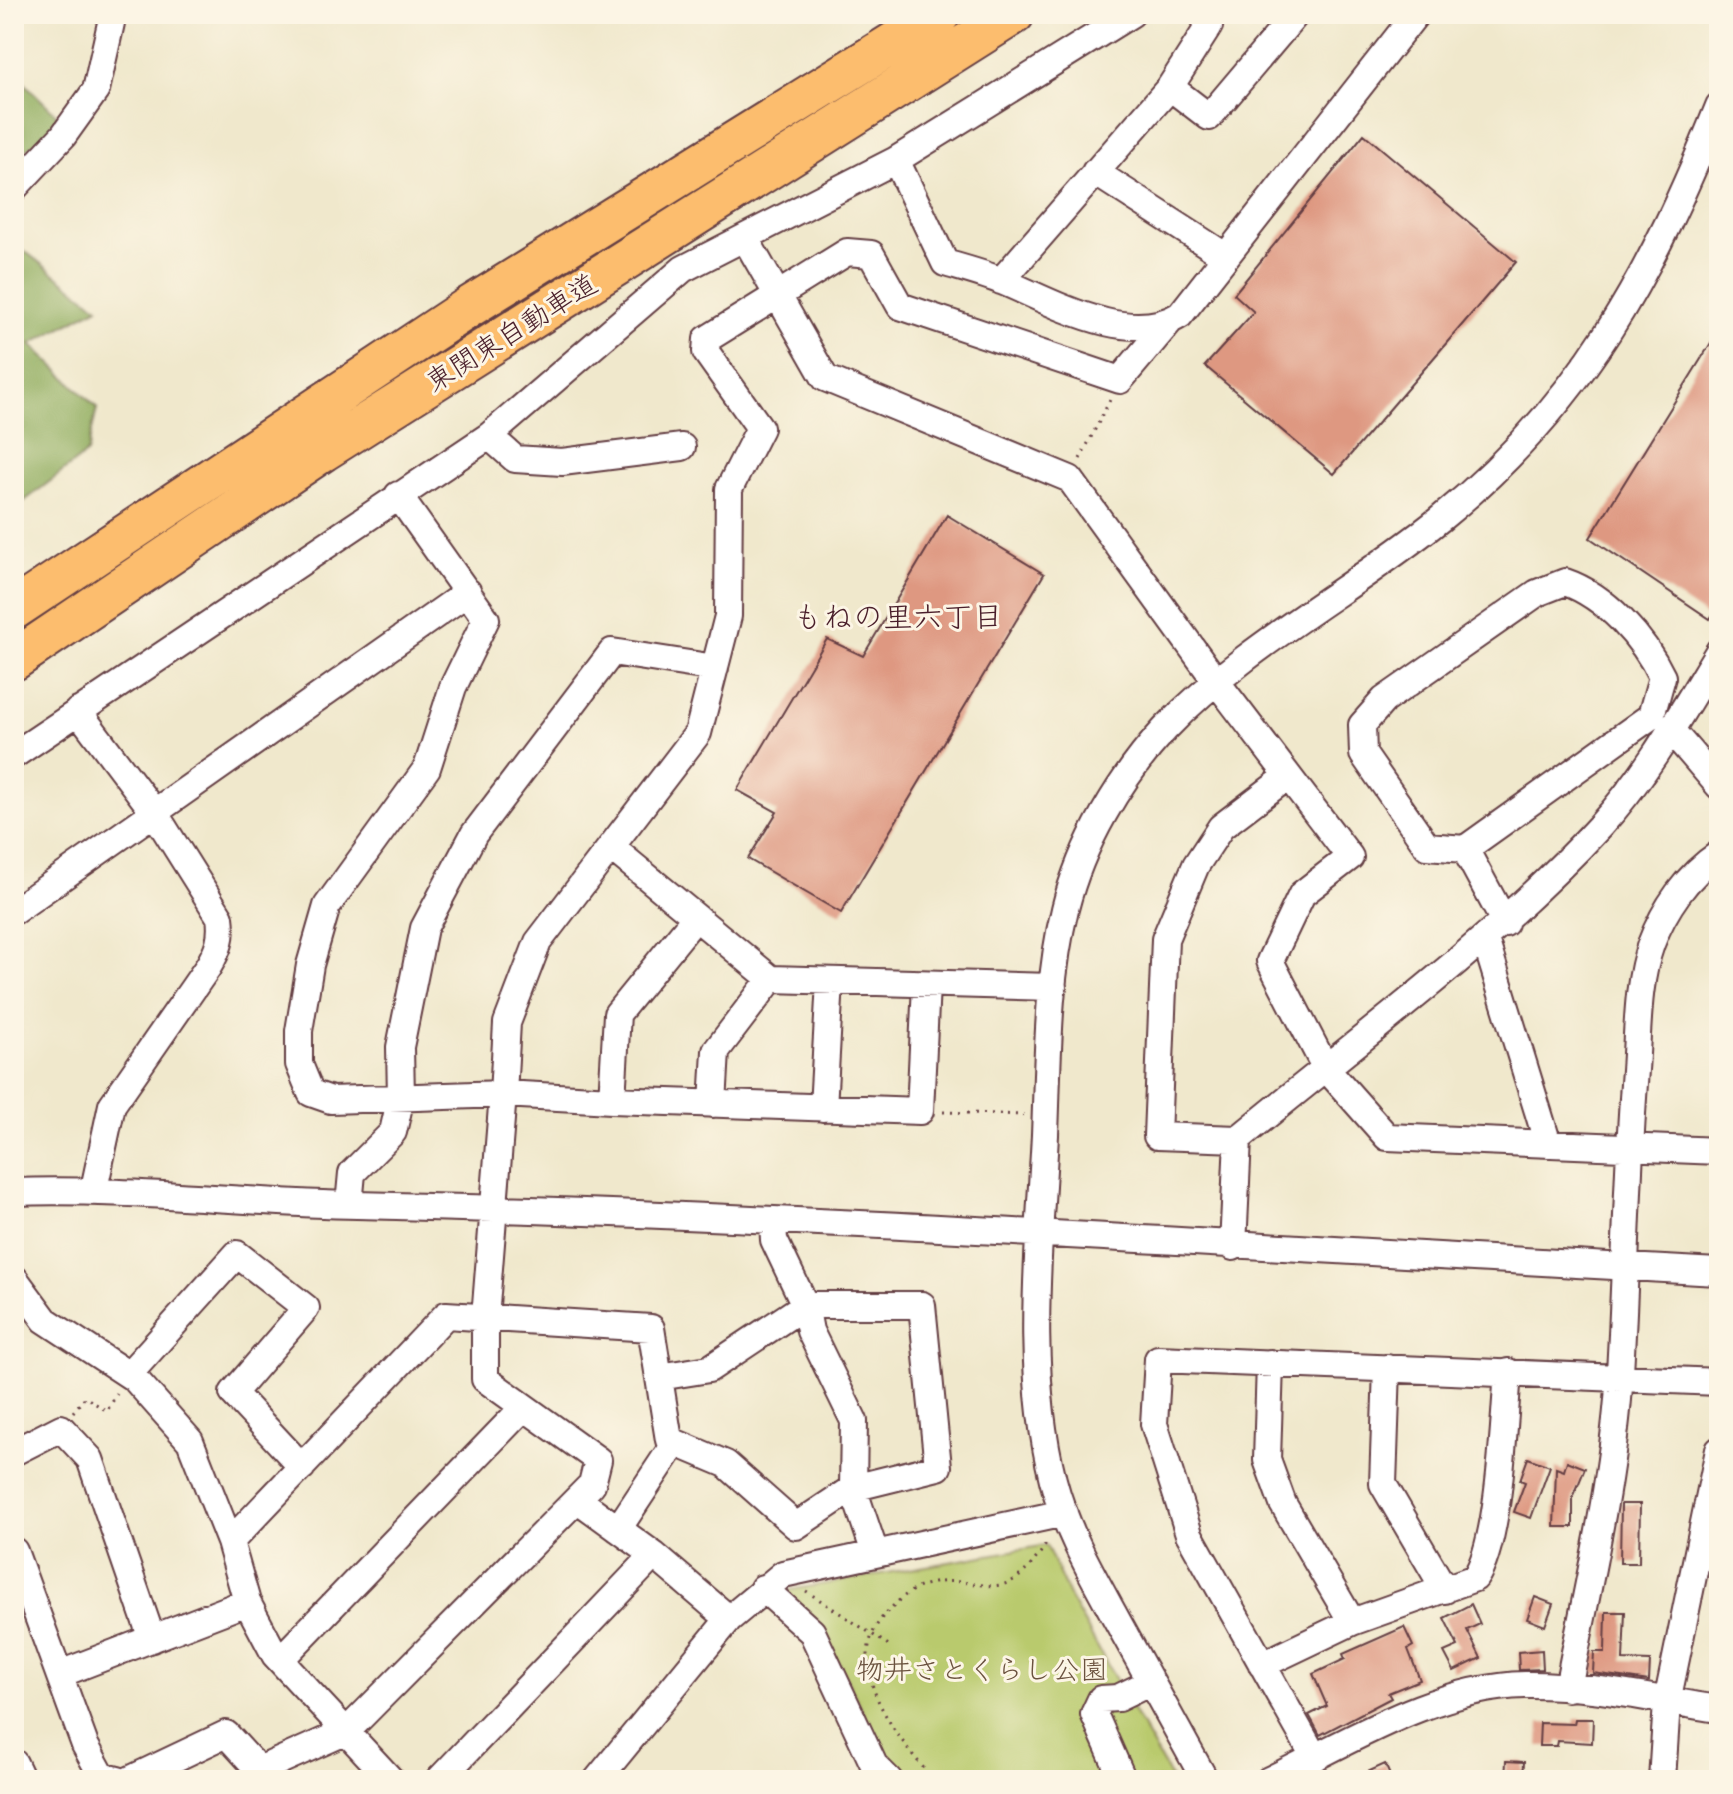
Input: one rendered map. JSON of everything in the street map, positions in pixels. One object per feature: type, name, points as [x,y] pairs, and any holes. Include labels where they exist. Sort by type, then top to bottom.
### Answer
[{"type":"highway","name":"東関東自動車道","points":[[14,609],[466,309],[940,14]]},
{"type":"highway","name":"東関東自動車道","points":[[14,660],[323,451],[1014,14]]},
{"type":"street","points":[[14,188],[73,125],[96,90],[113,14]]},
{"type":"street","points":[[14,755],[489,436],[683,269],[896,160],[1131,14]]},
{"type":"street","points":[[1001,281],[1170,87],[1209,26],[1202,14]]},
{"type":"street","points":[[1170,87],[1209,117],[1296,14]]},
{"type":"street","points":[[129,1780],[226,1734],[259,1770],[347,1731],[592,1484],[598,1460],[485,1379],[485,1318],[507,1023],[538,942],[698,733],[728,616],[729,489],[760,428],[706,352],[707,339],[847,252],[871,254],[900,306],[1120,380],[1169,322],[1180,315],[1412,15]]},
{"type":"street","points":[[1205,1780],[1092,1574],[1064,1513],[1043,1430],[1037,1381],[1040,1231],[1053,987],[1066,904],[1096,830],[1124,779],[1163,731],[1216,681],[1441,518],[1495,469],[1584,371],[1647,269],[1681,201],[1719,106]]},
{"type":"street","points":[[896,160],[945,263],[1001,281],[1082,316],[1121,325],[1169,322]]},
{"type":"street","points":[[1095,172],[1225,256]]},
{"type":"street","points":[[745,238],[780,294],[825,378],[1070,479],[1216,681],[1350,857],[1302,894],[1270,961],[1325,1067],[1387,1137],[1719,1151]]},
{"type":"street","points":[[489,436],[515,459],[562,462],[682,447]]},
{"type":"street","points":[[398,495],[486,619],[453,687],[427,768],[327,906],[310,965],[299,1031],[299,1064],[311,1093],[331,1100],[503,1094],[920,1111],[926,984]]},
{"type":"street","points":[[1565,582],[1583,588],[1647,646],[1662,677],[1651,716],[1465,849],[1427,846],[1363,754],[1362,725],[1384,700],[1537,593],[1565,582]]},
{"type":"street","points":[[14,911],[468,592]]},
{"type":"street","points":[[1288,776],[1221,827],[1196,865],[1165,939],[1157,1136],[1238,1139],[1495,931],[1602,824],[1671,730],[1719,651]]},
{"type":"street","points":[[349,1205],[352,1173],[393,1132],[401,1097],[400,1047],[424,928],[474,834],[612,652],[715,668]]},
{"type":"street","points":[[78,711],[154,812],[220,917],[222,931],[219,948],[208,967],[112,1105],[94,1189]]},
{"type":"street","points":[[1671,730],[1719,786]]},
{"type":"street","points":[[612,848],[771,979],[1053,987]]},
{"type":"street","points":[[1465,849],[1495,931],[1548,1144]]},
{"type":"street","points":[[1568,1688],[1610,1469],[1620,1376],[1629,1147],[1639,1003],[1651,946],[1666,912],[1686,883],[1719,854]]},
{"type":"street","points":[[612,1100],[617,1014],[695,918]]},
{"type":"street","points":[[713,1104],[716,1051],[771,979]]},
{"type":"street","points":[[823,1108],[830,981]]},
{"type":"street","points":[[1233,1247],[1238,1139]]},
{"type":"street","points":[[14,1192],[94,1189],[349,1205],[494,1208],[1040,1231],[1233,1247],[1719,1272]]},
{"type":"street","points":[[773,1222],[774,1240],[805,1305],[810,1331],[854,1421],[853,1488],[875,1553]]},
{"type":"street","points":[[129,1374],[237,1254],[306,1308],[233,1393],[302,1467]]},
{"type":"street","points":[[14,1278],[45,1320],[129,1374],[190,1441],[230,1542],[247,1602],[280,1660],[391,1780]]},
{"type":"street","points":[[230,1542],[446,1315],[651,1328],[669,1440],[726,1464],[796,1526],[853,1488],[938,1467],[922,1305],[805,1305],[709,1369],[659,1377]]},
{"type":"street","points":[[1315,1758],[1189,1534],[1170,1480],[1154,1417],[1158,1359],[1719,1382]]},
{"type":"street","points":[[1270,1363],[1267,1460],[1283,1504],[1352,1622]]},
{"type":"street","points":[[1387,1368],[1383,1484],[1445,1590]]},
{"type":"street","points":[[1262,1665],[1352,1622],[1475,1578],[1480,1571],[1499,1478],[1508,1372]]},
{"type":"street","points":[[280,1660],[524,1407]]},
{"type":"street","points":[[14,1452],[61,1428],[90,1459],[152,1639]]},
{"type":"street","points":[[618,1529],[675,1443]]},
{"type":"street","points":[[1662,1780],[1667,1702],[1719,1450]]},
{"type":"street","points":[[577,1499],[654,1555],[729,1619]]},
{"type":"street","points":[[603,1777],[729,1619],[783,1574],[1064,1513]]},
{"type":"street","points":[[14,1551],[85,1745],[102,1776],[118,1780]]},
{"type":"street","points":[[439,1780],[654,1555]]},
{"type":"street","points":[[763,1588],[812,1632],[874,1765],[889,1780]]},
{"type":"street","points":[[60,1674],[247,1602]]},
{"type":"street","points":[[1123,1780],[1094,1714],[1101,1699],[1118,1698],[1151,1682]]},
{"type":"street","points":[[1269,1780],[1419,1709],[1456,1696],[1524,1685],[1719,1709]]},
{"type":"path","points":[[1070,479],[1120,380]]},
{"type":"path","points":[[920,1111],[1046,1116]]},
{"type":"path","points":[[61,1428],[85,1397],[107,1411],[129,1374]]},
{"type":"path","points":[[934,1780],[899,1738],[881,1708],[867,1665],[872,1635],[880,1619],[903,1596],[923,1586],[961,1583],[987,1588],[1008,1583],[1034,1564],[1048,1541]]},
{"type":"path","points":[[804,1590],[890,1646]]},
{"type":"green space","points":[[14,73],[65,123],[14,157]]},
{"type":"green space","points":[[14,243],[98,307],[31,344],[97,408],[87,453],[14,509]]},
{"type":"green space","name":"物井さとくらし公園","points":[[1046,1545],[1070,1598],[1172,1780],[907,1780],[886,1758],[819,1624],[785,1591]]},
{"type":"building","points":[[1364,134],[1516,262],[1334,474],[1205,366],[1254,312],[1234,294]]},
{"type":"building","points":[[1719,330],[1719,605],[1710,619],[1590,538]]},
{"type":"building","points":[[947,515],[1044,574],[841,913],[748,859],[777,812],[737,790],[827,639],[863,656]]},
{"type":"building","points":[[1528,1458],[1550,1466],[1531,1518],[1514,1512],[1525,1482],[1520,1480]]},
{"type":"building","points":[[1567,1461],[1585,1468],[1573,1498],[1573,1527],[1554,1527],[1556,1468],[1564,1471]]},
{"type":"building","points":[[1621,1504],[1640,1504],[1639,1563],[1620,1563]]},
{"type":"building","points":[[1535,1597],[1553,1604],[1545,1626],[1527,1619]]},
{"type":"building","points":[[1471,1604],[1480,1624],[1467,1630],[1481,1658],[1454,1671],[1444,1652],[1458,1646],[1444,1618]]},
{"type":"building","points":[[1606,1612],[1625,1612],[1623,1660],[1650,1661],[1649,1681],[1593,1673],[1594,1652],[1605,1652]]},
{"type":"building","points":[[1404,1627],[1413,1646],[1408,1649],[1420,1680],[1388,1693],[1391,1698],[1320,1735],[1309,1715],[1327,1706],[1313,1674],[1345,1659],[1343,1654]]},
{"type":"building","points":[[1542,1650],[1543,1669],[1519,1670],[1518,1652]]},
{"type":"building","points":[[1575,1719],[1593,1719],[1592,1743],[1558,1741],[1557,1746],[1539,1746],[1540,1723],[1574,1724]]},
{"type":"building","points":[[1506,1761],[1524,1762],[1523,1780],[1505,1780]]},
{"type":"building","points":[[1385,1764],[1392,1780],[1350,1780]]},
{"type":"district","name":"もねの里六丁目","points":[[898,616]]}]
